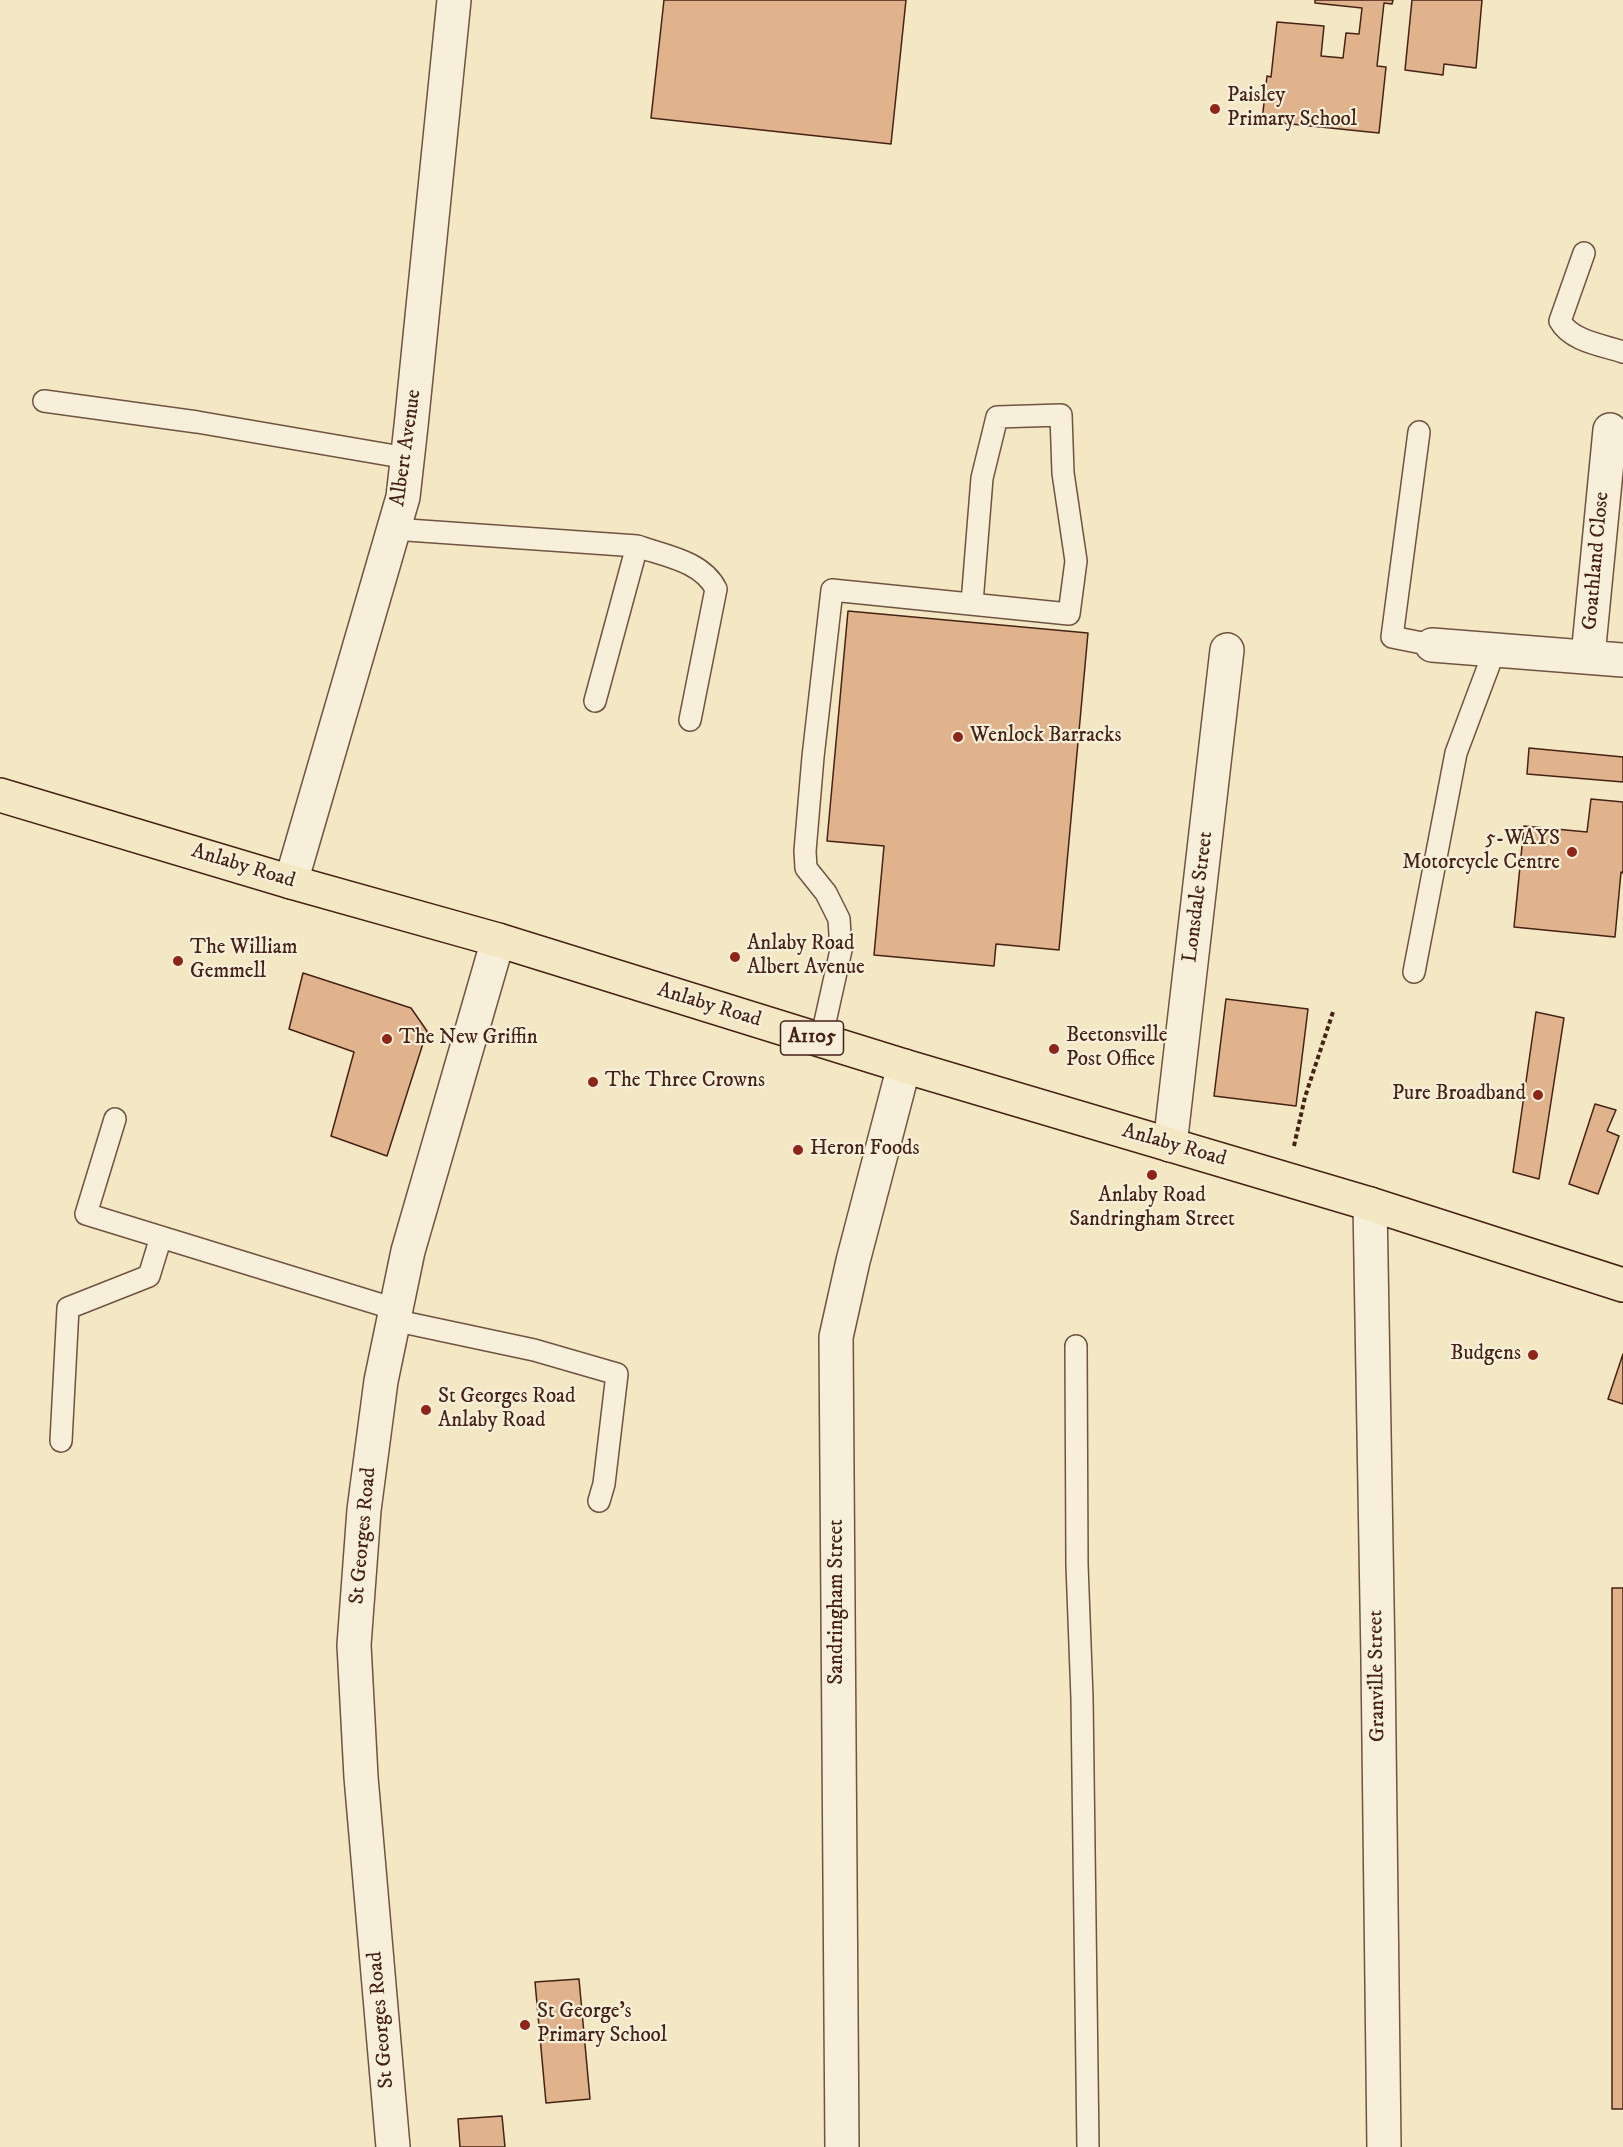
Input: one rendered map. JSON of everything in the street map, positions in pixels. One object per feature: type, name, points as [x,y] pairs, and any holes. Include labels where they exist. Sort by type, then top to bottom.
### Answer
[{"type":"main road","name":"Anlaby Road","points":[[0,795],[291,882],[498,940],[904,1066],[1370,1204],[1623,1285]]},
{"type":"street","name":"Albert Avenue","points":[[291,882],[403,497],[454,0]]},
{"type":"street","name":"Goathland Close","points":[[1588,656],[1610,430]]},
{"type":"street","name":"Goathland Close","points":[[1432,645],[1623,660]]},
{"type":"street","name":"Lonsdale Street","points":[[1170,1145],[1227,650]]},
{"type":"street","name":"St Georges Road","points":[[393,2147],[361,1777],[354,1645],[366,1499],[381,1382],[408,1251],[498,940]]},
{"type":"street","name":"Sandringham Street","points":[[842,2147],[836,1337],[904,1066]]},
{"type":"street","name":"Granville Street","points":[[1370,1204],[1384,2147]]},
{"type":"lane","points":[[1584,253],[1560,321],[1564,329],[1573,335],[1623,352]]},
{"type":"lane","points":[[44,400],[196,422],[407,458]]},
{"type":"lane","points":[[821,1040],[841,950],[839,919],[826,893],[806,868],[805,851],[832,590],[1070,614],[1076,561],[1063,473],[1061,415],[997,417],[982,478],[972,603]]},
{"type":"lane","points":[[1419,432],[1392,637],[1432,645]]},
{"type":"lane","points":[[393,528],[637,546],[697,567],[711,578],[717,589],[690,720]]},
{"type":"lane","points":[[595,701],[637,546]]},
{"type":"lane","points":[[1414,972],[1456,753],[1495,649]]},
{"type":"lane","points":[[115,1119],[86,1214],[394,1315],[534,1350],[617,1374],[604,1484],[599,1501]]},
{"type":"lane","points":[[61,1441],[68,1308],[149,1276],[161,1237]]},
{"type":"lane","points":[[1076,1346],[1077,1565],[1082,1698],[1089,2147]]},
{"type":"path","points":[[1287,1179],[1305,1096],[1333,1012]]},
{"type":"building","points":[[664,0],[906,0],[891,144],[651,118]]},
{"type":"building","name":"Paisley Primary School","points":[[1315,0],[1393,0],[1392,4],[1384,3],[1377,66],[1386,67],[1379,133],[1262,121],[1267,76],[1271,77],[1277,22],[1324,26],[1321,56],[1343,58],[1346,33],[1359,34],[1362,8],[1315,3]]},
{"type":"building","name":"Paisley Primary School","points":[[1412,0],[1482,0],[1476,68],[1444,64],[1443,75],[1405,70]]},
{"type":"building","name":"Wenlock Barracks","points":[[848,611],[1088,633],[1059,950],[996,944],[994,966],[874,955],[884,846],[827,841]]},
{"type":"building","points":[[1529,748],[1623,757],[1623,782],[1527,774]]},
{"type":"building","name":"5-WAYS Motorcycle Centre","points":[[1591,799],[1623,802],[1623,873],[1621,872],[1615,937],[1514,927],[1524,826],[1587,832]]},
{"type":"building","points":[[303,973],[411,1008],[427,1031],[387,1156],[331,1136],[354,1052],[289,1029]]},
{"type":"building","points":[[1226,999],[1308,1009],[1296,1106],[1214,1096]]},
{"type":"building","name":"Pure Broadband","points":[[1536,1012],[1564,1018],[1539,1179],[1513,1172]]},
{"type":"building","points":[[1595,1104],[1616,1110],[1607,1131],[1619,1136],[1598,1194],[1569,1184]]},
{"type":"building","points":[[1623,1354],[1623,1404],[1608,1399]]},
{"type":"building","points":[[1612,1588],[1623,1588],[1623,2109],[1612,2109]]},
{"type":"building","points":[[579,1979],[590,2099],[546,2103],[535,1982]]},
{"type":"building","points":[[502,2116],[505,2147],[460,2147],[458,2119]]},
{"type":"place","name":"Paisley Primary School","points":[[1215,109]]},
{"type":"place","name":"Wenlock Barracks","points":[[958,737]]},
{"type":"place","name":"5-WAYS Motorcycle Centre","points":[[1572,852]]},
{"type":"place","name":"Anlaby Road Albert Avenue","points":[[735,957]]},
{"type":"place","name":"The William Gemmell","points":[[178,961]]},
{"type":"place","name":"The New Griffin","points":[[387,1039]]},
{"type":"place","name":"Beetonsville Post Office","points":[[1054,1049]]},
{"type":"place","name":"The Three Crowns","points":[[593,1082]]},
{"type":"place","name":"Pure Broadband","points":[[1538,1095]]},
{"type":"place","name":"Heron Foods","points":[[798,1150]]},
{"type":"place","name":"Anlaby Road Sandringham Street","points":[[1152,1175]]},
{"type":"place","name":"Budgens","points":[[1533,1355]]},
{"type":"place","name":"St Georges Road Anlaby Road","points":[[426,1410]]},
{"type":"place","name":"St George's Primary School","points":[[525,2025]]}]
